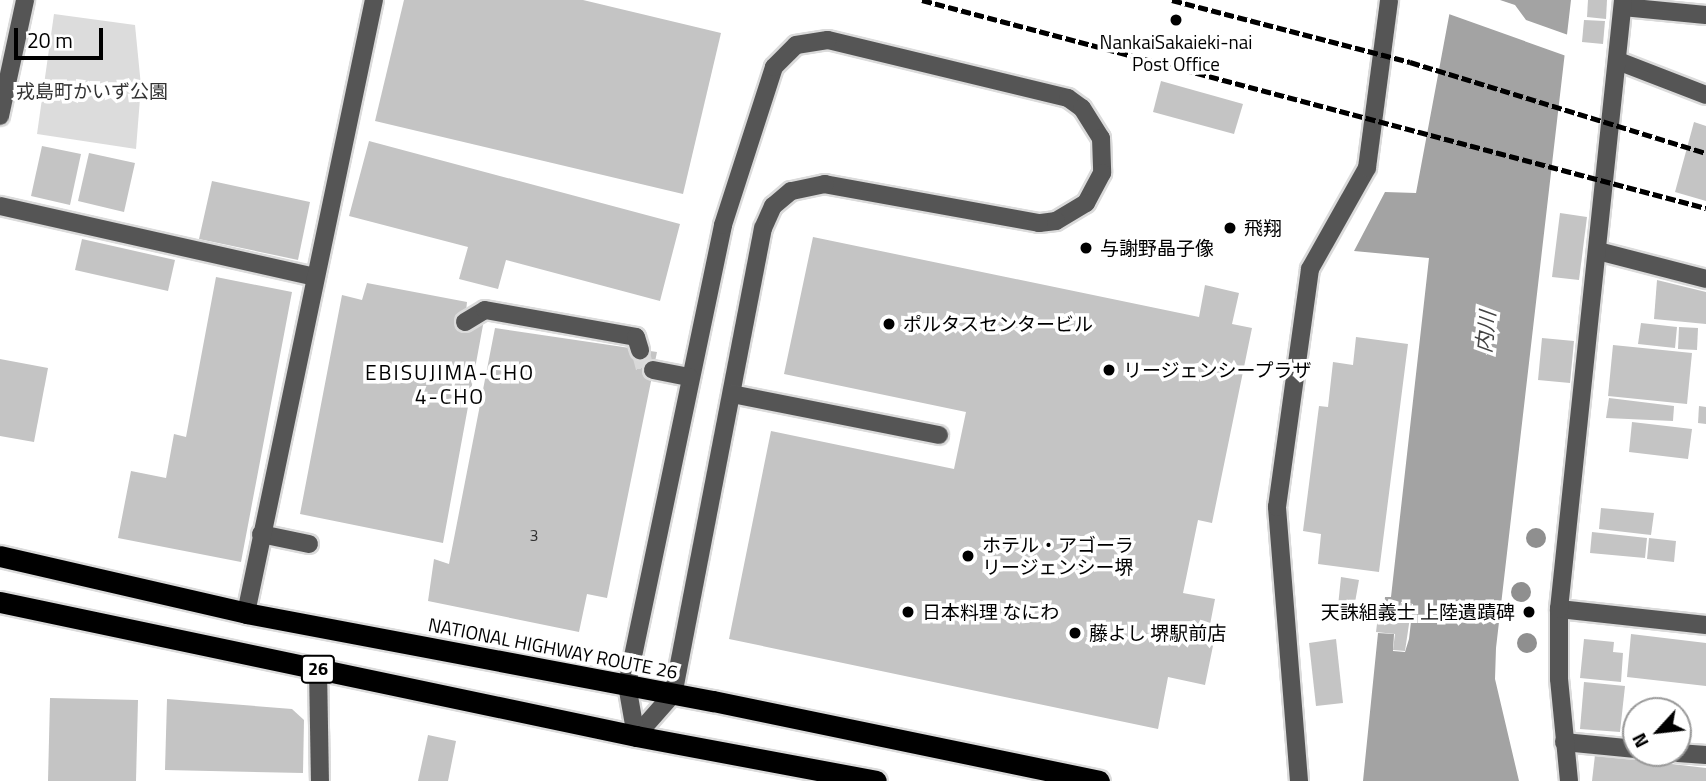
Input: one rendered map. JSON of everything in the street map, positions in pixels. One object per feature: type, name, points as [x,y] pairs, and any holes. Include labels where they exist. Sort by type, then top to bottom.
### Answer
[{"type":"highway","name":"NATIONAL HIGHWAY ROUTE 26","points":[[0,556],[246,613],[673,694],[1099,781]]},
{"type":"highway","name":"26","points":[[0,602],[636,736],[876,781]]},
{"type":"street","points":[[0,116],[25,0]]},
{"type":"street","points":[[246,613],[314,277],[374,0]]},
{"type":"street","points":[[1299,781],[1277,508],[1310,269],[1367,168],[1389,0]]},
{"type":"street","points":[[1569,781],[1563,742],[1559,609],[1623,3],[1706,15]]},
{"type":"street","points":[[828,40],[1068,98],[1094,122],[1101,138],[1102,173],[1086,203],[1056,221],[1039,223],[825,184],[802,187],[782,198],[763,228],[673,694],[636,736],[626,685],[689,377],[723,225],[770,77],[780,58],[796,45],[828,40]]},
{"type":"street","points":[[1618,61],[1706,95]]},
{"type":"street","points":[[0,206],[314,277]]},
{"type":"street","points":[[1598,251],[1706,279]]},
{"type":"street","points":[[465,322],[485,310],[636,337],[640,350]]},
{"type":"street","points":[[653,370],[689,377]]},
{"type":"street","points":[[732,394],[939,435]]},
{"type":"street","points":[[261,534],[309,544]]},
{"type":"street","points":[[1559,609],[1706,625]]},
{"type":"street","points":[[318,668],[320,781]]},
{"type":"street","points":[[1563,742],[1622,748]]},
{"type":"green space","name":"戎島町かいず公園","points":[[54,14],[135,25],[141,86],[136,149],[37,134]]},
{"type":"water","name":"内川","points":[[1452,0],[1571,0],[1496,648],[1495,679],[1519,781],[1363,781],[1378,633],[1394,634],[1393,651],[1405,652],[1409,639],[1413,604],[1401,602],[1400,609],[1384,608],[1385,597],[1391,597],[1429,258],[1354,251],[1385,192],[1416,193]]},
{"type":"pier","points":[[1448,0],[1500,0],[1515,5],[1526,20],[1571,36],[1569,57],[1446,13]]},
{"type":"building","points":[[404,0],[583,0],[721,33],[683,194],[375,121]]},
{"type":"building","points":[[1588,0],[1607,0],[1606,19],[1587,17]]},
{"type":"building","points":[[1584,20],[1605,21],[1603,44],[1582,42]]},
{"type":"building","points":[[1161,81],[1243,104],[1234,134],[1153,112]]},
{"type":"building","points":[[1694,122],[1706,126],[1706,201],[1675,192]]},
{"type":"building","points":[[369,141],[680,224],[660,301],[506,260],[498,289],[459,279],[468,247],[349,216]]},
{"type":"building","points":[[42,146],[81,154],[70,205],[31,196]]},
{"type":"building","points":[[89,153],[135,163],[124,212],[78,201]]},
{"type":"building","points":[[212,181],[310,202],[298,260],[199,239]]},
{"type":"building","points":[[1560,213],[1587,217],[1579,280],[1552,277]]},
{"type":"building","points":[[813,237],[1199,317],[1205,285],[1239,293],[1232,324],[1252,328],[1212,523],[1198,520],[1183,593],[1215,599],[1208,635],[1215,636],[1205,685],[1168,677],[1158,729],[729,639],[771,431],[954,469],[966,412],[784,374]]},
{"type":"building","points":[[82,239],[175,260],[168,291],[75,270]]},
{"type":"building","points":[[216,277],[292,292],[241,562],[118,538],[131,471],[166,478],[174,434],[186,437]]},
{"type":"building","points":[[1657,280],[1706,292],[1706,324],[1654,319]]},
{"type":"building","points":[[367,283],[467,302],[465,322],[483,325],[443,543],[300,514],[342,295],[362,300]]},
{"type":"building","points":[[1641,323],[1677,327],[1675,348],[1638,344]]},
{"type":"building","points":[[1679,327],[1698,328],[1697,350],[1678,349]]},
{"type":"building","points":[[495,328],[657,352],[607,598],[587,594],[579,632],[428,601],[434,559],[449,564]]},
{"type":"building","points":[[1356,337],[1408,344],[1379,572],[1318,564],[1321,534],[1303,531],[1319,406],[1328,407],[1333,362],[1353,365]]},
{"type":"building","points":[[1542,338],[1574,341],[1570,383],[1538,380]]},
{"type":"building","points":[[1613,345],[1692,353],[1687,404],[1608,396]]},
{"type":"building","points":[[0,359],[48,368],[34,442],[0,436]]},
{"type":"building","points":[[1609,398],[1674,406],[1673,421],[1606,418]]},
{"type":"building","points":[[1699,406],[1706,407],[1706,424],[1698,423]]},
{"type":"building","points":[[1632,422],[1692,429],[1688,459],[1629,452]]},
{"type":"building","points":[[1601,508],[1654,513],[1651,535],[1599,529]]},
{"type":"building","points":[[1592,532],[1647,538],[1645,558],[1590,553]]},
{"type":"building","points":[[1649,538],[1676,541],[1674,562],[1647,559]]},
{"type":"building","points":[[1341,577],[1359,580],[1354,608],[1338,606]]},
{"type":"building","points":[[1401,603],[1412,604],[1405,651],[1393,650],[1395,634],[1376,632],[1379,608],[1400,610]]},
{"type":"building","points":[[1631,634],[1706,643],[1706,686],[1627,677]]},
{"type":"building","points":[[1336,639],[1343,703],[1316,706],[1309,643]]},
{"type":"building","points":[[1584,639],[1614,642],[1613,652],[1623,653],[1621,682],[1580,678]]},
{"type":"building","points":[[1584,682],[1625,686],[1620,732],[1580,729]]},
{"type":"building","points":[[50,698],[138,700],[136,781],[48,781]]},
{"type":"building","points":[[167,699],[292,709],[304,720],[303,773],[165,770]]},
{"type":"building","points":[[428,735],[456,741],[448,781],[418,781]]},
{"type":"building","points":[[1595,755],[1622,758],[1622,767],[1706,768],[1706,781],[1592,781]]},
{"type":"tunnel","points":[[640,350],[645,369],[653,370]]},
{"type":"railway","points":[[922,0],[1706,208]]},
{"type":"railway","points":[[1172,0],[1410,62],[1706,153]]},
{"type":"place","name":"NankaiSakaieki-nai Post Office","points":[[1176,20]]},
{"type":"place","name":"飛翔","points":[[1230,228]]},
{"type":"place","name":"与謝野晶子像","points":[[1086,248]]},
{"type":"place","name":"ポルタスセンタービル","points":[[889,324]]},
{"type":"place","name":"リージェンシープラザ","points":[[1109,370]]},
{"type":"place","name":"ホテル・アゴーラ リージェンシー堺","points":[[968,556]]},
{"type":"place","name":"日本料理 なにわ","points":[[908,612]]},
{"type":"place","name":"天誅組義士 上陸遺蹟碑","points":[[1529,612]]},
{"type":"place","name":"藤よし 堺駅前店","points":[[1075,633]]},
{"type":"district","name":"EBISUJIMA-CHO 4-CHO","points":[[450,384]]}]
